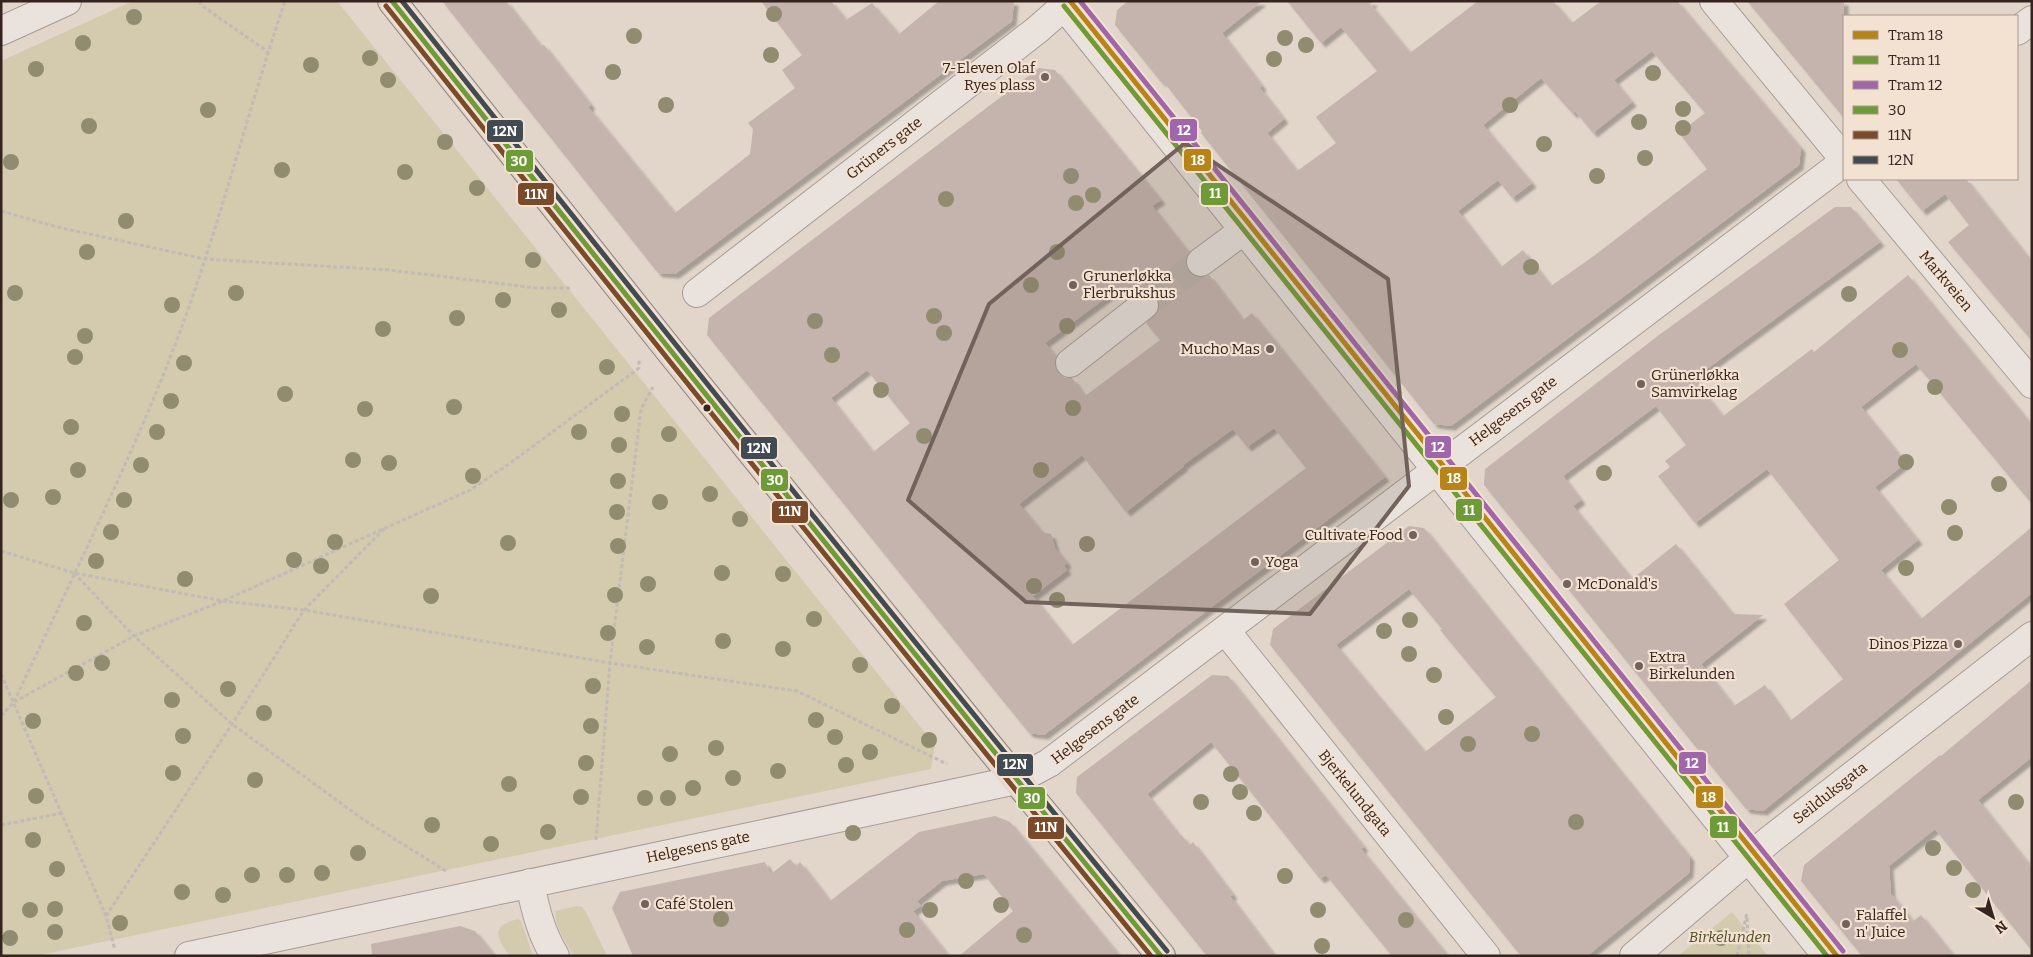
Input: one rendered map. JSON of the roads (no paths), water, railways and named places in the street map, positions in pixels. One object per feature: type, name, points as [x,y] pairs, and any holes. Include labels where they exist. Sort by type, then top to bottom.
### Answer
[{"type":"main road","points":[[392,1],[662,341],[1161,956]]},
{"type":"street","points":[[1,31],[67,1]]},
{"type":"street","points":[[1714,1],[1843,159]]},
{"type":"street","points":[[1065,3],[1244,230],[1827,956]]},
{"type":"street","name":"Grüners gate","points":[[697,293],[1037,30],[1065,3]]},
{"type":"street","points":[[2018,30],[2032,20]]},
{"type":"street","name":"Helgesens gate","points":[[189,956],[1017,780],[1050,764],[1843,161]]},
{"type":"street","name":"Markveien","points":[[1862,180],[2032,384]]},
{"type":"street","points":[[1201,262],[1244,230]]},
{"type":"street","points":[[1070,363],[1144,306]]},
{"type":"street","name":"Bjerkelundgata","points":[[1225,630],[1486,956]]},
{"type":"street","name":"Seilduksgata","points":[[1634,956],[1771,840],[2032,636]]},
{"type":"street","points":[[530,883],[545,940],[554,956]]},
{"type":"tunnel","points":[[1144,305],[1201,262]]},
{"type":"tram line","name":"18","points":[[1070,1],[1837,956]]},
{"type":"tram line","name":"12","points":[[1080,1],[1843,951]]},
{"type":"tram line","name":"11","points":[[1064,6],[1827,956]]},
{"type":"place","name":"7-Eleven Olaf Ryes plass","points":[[1045,77]]},
{"type":"place","name":"Grunerløkka Flerbrukshus","points":[[1073,285]]},
{"type":"place","name":"Mucho Mas","points":[[1270,349]]},
{"type":"place","name":"Grünerløkka Samvirkelag","points":[[1641,384]]},
{"type":"place","name":"Cultivate Food","points":[[1413,535]]},
{"type":"place","name":"Yoga","points":[[1255,562]]},
{"type":"place","name":"McDonald's","points":[[1567,584]]},
{"type":"place","name":"Dinos Pizza","points":[[1958,644]]},
{"type":"place","name":"Extra Birkelunden","points":[[1639,666]]},
{"type":"place","name":"Café Stolen","points":[[645,904]]},
{"type":"place","name":"Falaffel n' Juice","points":[[1846,924]]},
{"type":"park label","name":"Birkelunden","points":[[1730,937]]}]
